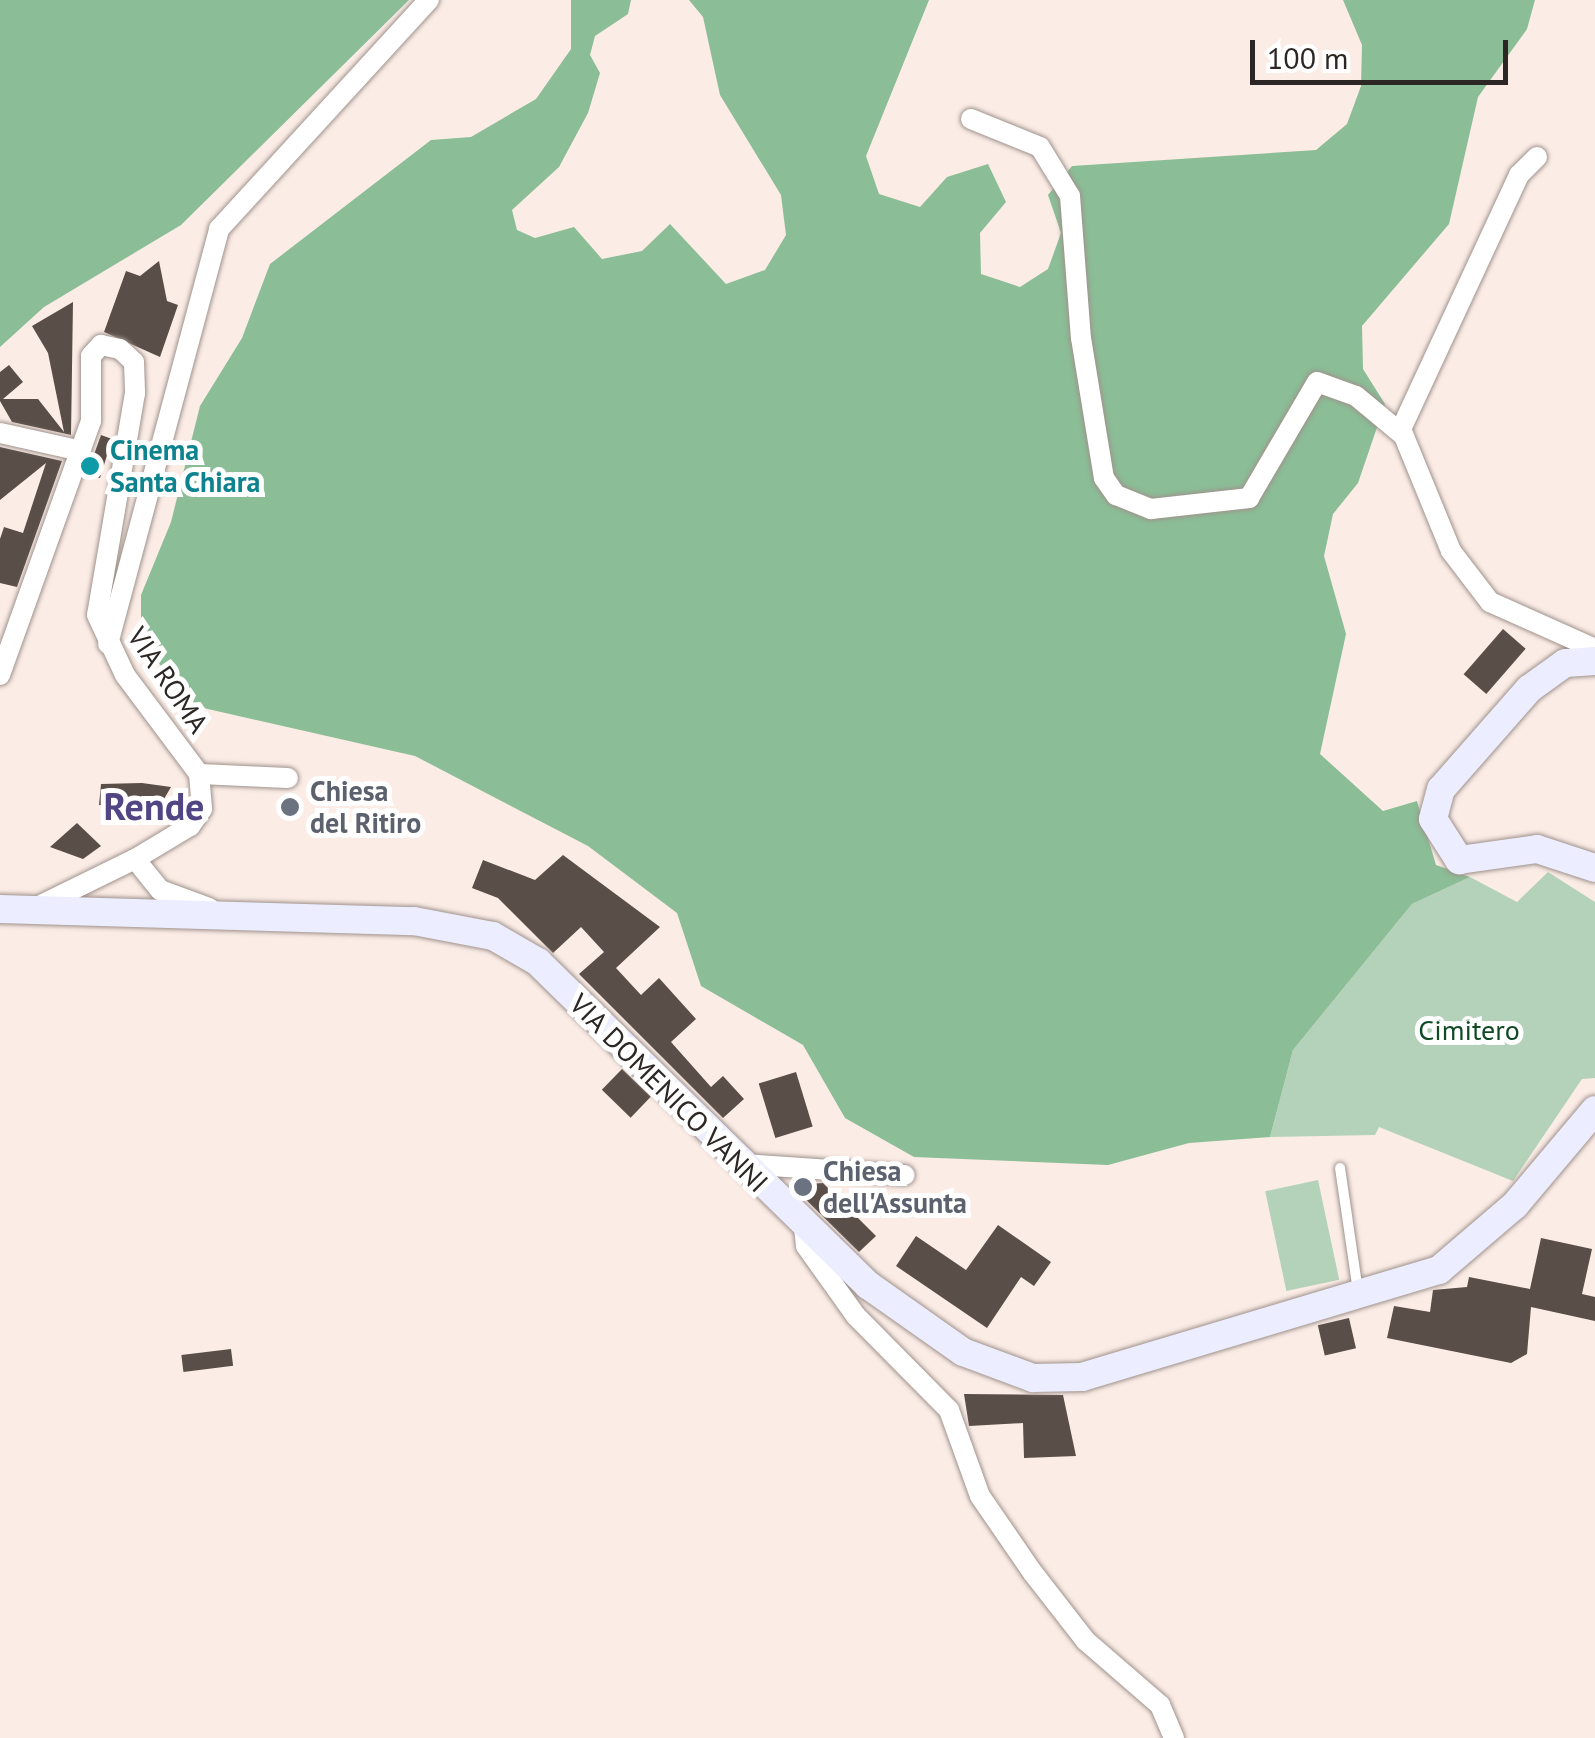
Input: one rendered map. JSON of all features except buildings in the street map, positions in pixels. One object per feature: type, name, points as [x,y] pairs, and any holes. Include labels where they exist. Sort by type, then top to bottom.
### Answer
[{"type":"main road","points":[[1595,660],[1565,664],[1529,689],[1441,789],[1433,818],[1460,860],[1537,849],[1595,868]]},
{"type":"main road","name":"VIA DOMENICO VANNI","points":[[0,908],[38,906],[414,920],[493,936],[538,962],[804,1227],[914,1322],[1033,1378],[1082,1377],[1360,1300],[1440,1270],[1515,1205],[1595,1110]]},
{"type":"street","points":[[107,646],[220,229],[429,0]]},
{"type":"street","points":[[970,119],[1040,147],[1070,196],[1081,338],[1104,478],[1116,495],[1151,509],[1249,498],[1316,382],[1356,396],[1403,435],[1451,551],[1490,602],[1595,649]]},
{"type":"street","points":[[1403,435],[1519,175],[1537,157]]},
{"type":"street","name":"VIA ROMA","points":[[38,906],[135,859],[190,826],[202,809],[199,774],[107,646],[97,616],[135,393],[134,362],[101,346],[92,356],[81,452]]},
{"type":"street","points":[[0,433],[81,452],[0,675]]},
{"type":"street","points":[[199,774],[288,778]]},
{"type":"street","points":[[135,859],[160,890],[231,913]]},
{"type":"street","points":[[740,1164],[905,1175]]},
{"type":"street","points":[[804,1227],[806,1246],[856,1316],[950,1410],[980,1496],[1033,1572],[1086,1641],[1160,1704],[1174,1738]]},
{"type":"lane","points":[[1340,1168],[1360,1300]]},
{"type":"green space","points":[[0,0],[409,0],[181,225],[44,307],[0,347]]},
{"type":"green space","points":[[571,0],[631,0],[628,14],[595,36],[590,55],[600,73],[588,113],[559,167],[512,210],[517,230],[535,238],[574,227],[602,259],[642,251],[670,224],[726,284],[765,270],[786,235],[781,195],[720,95],[703,17],[689,0],[929,0],[866,156],[879,194],[920,207],[947,177],[988,164],[1006,202],[980,233],[981,274],[1020,287],[1048,269],[1061,233],[1048,195],[1072,166],[1316,150],[1347,124],[1361,86],[1362,45],[1343,0],[1535,0],[1527,29],[1478,97],[1449,224],[1362,326],[1363,369],[1385,404],[1358,483],[1333,514],[1324,556],[1346,634],[1320,754],[1383,811],[1417,801],[1436,865],[1470,877],[1412,904],[1293,1050],[1270,1137],[1189,1143],[1108,1165],[914,1157],[845,1118],[803,1045],[701,986],[677,913],[588,846],[415,756],[186,704],[141,636],[141,595],[171,522],[200,406],[242,338],[270,264],[431,140],[471,137],[536,99],[571,49]]},
{"type":"green space","name":"Cimitero","points":[[1548,872],[1595,902],[1595,1078],[1582,1079],[1513,1181],[1379,1127],[1375,1135],[1270,1137],[1293,1050],[1412,904],[1470,877],[1517,902]]},
{"type":"green space","points":[[1318,1180],[1339,1280],[1286,1291],[1265,1191]]},
{"type":"place","name":"Cinema Santa Chiara","points":[[90,466]]},
{"type":"place","name":"Chiesa del Ritiro","points":[[290,807]]},
{"type":"place","name":"Chiesa dell'Assunta","points":[[803,1187]]},
{"type":"district","name":"Rende","points":[[154,806]]}]
